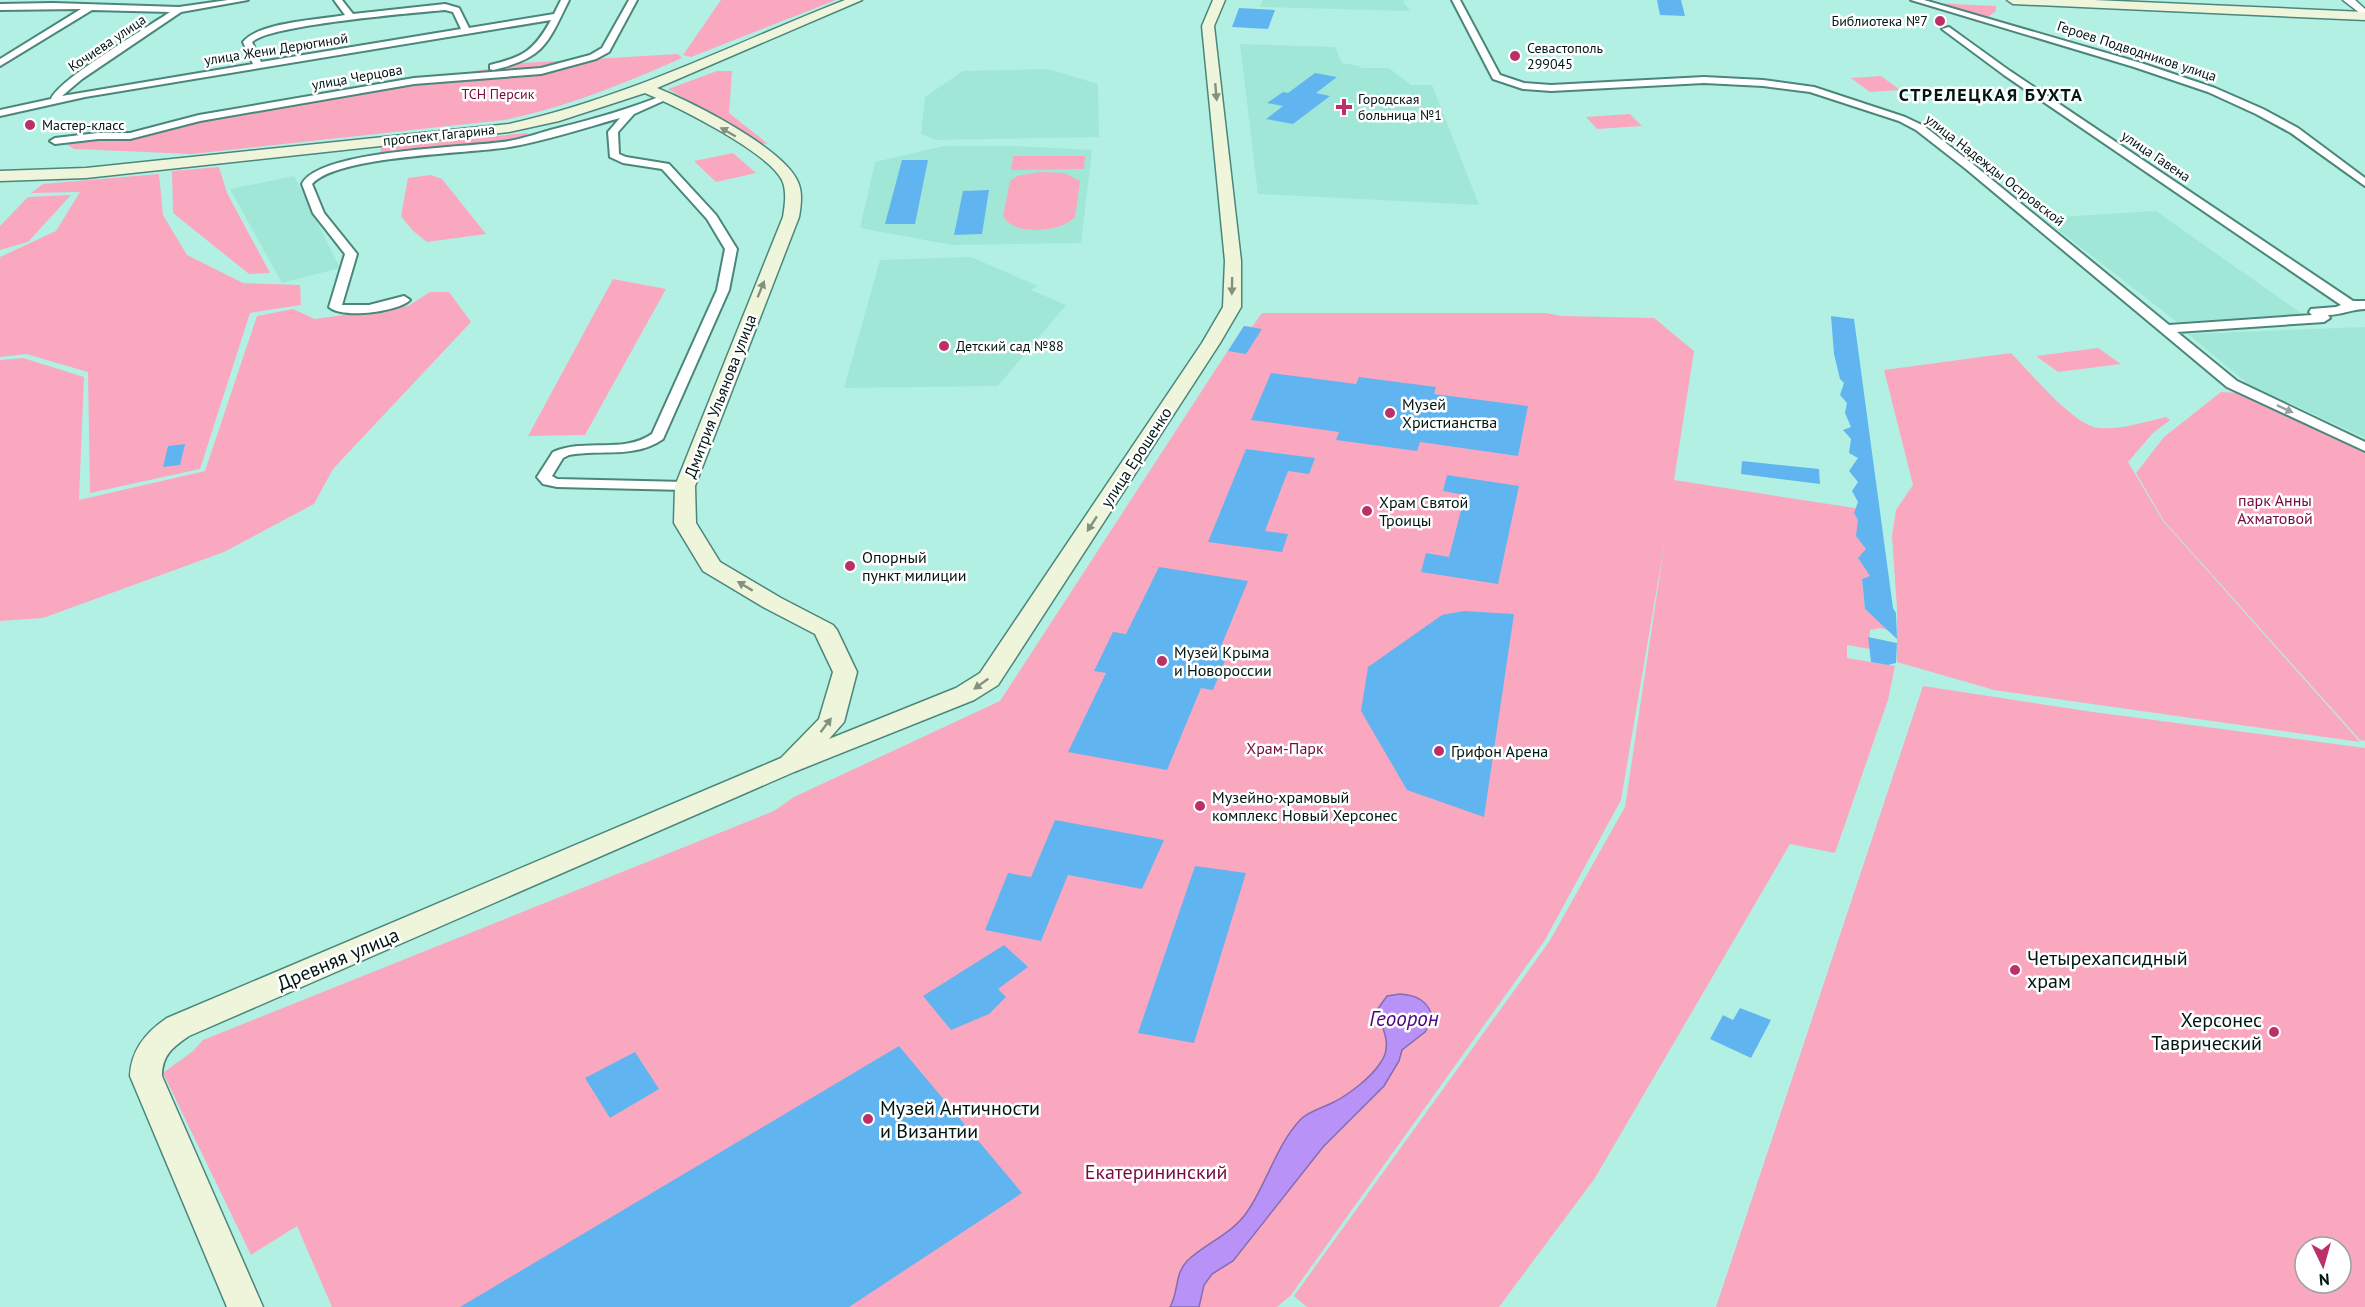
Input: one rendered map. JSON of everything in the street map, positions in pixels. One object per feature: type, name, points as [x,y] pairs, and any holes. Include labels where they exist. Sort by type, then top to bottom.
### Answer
[{"type":"main road","name":"проспект Гагарина","points":[[0,176],[86,173],[509,128],[581,112],[855,0]]},
{"type":"main road","name":"улица Ерошенко","points":[[785,766],[965,694],[989,679],[1211,343],[1232,307],[1233,261],[1208,27],[1219,0]]},
{"type":"main road","points":[[2013,0],[2365,15]]},
{"type":"main road","name":"Дмитрия Ульянова улица","points":[[644,88],[667,97],[772,158],[790,179],[793,201],[791,217],[685,486],[685,523],[711,566],[825,630],[845,672],[831,722],[785,766]]},
{"type":"main road","name":"Древняя улица","points":[[245,1307],[147,1076],[145,1064],[151,1051],[163,1037],[178,1027],[785,766]]},
{"type":"street","points":[[0,5],[6,0]]},
{"type":"street","points":[[0,5],[179,10],[244,0]]},
{"type":"street","points":[[338,0],[351,17]]},
{"type":"street","points":[[414,81],[513,63],[529,55],[557,16],[565,0]]},
{"type":"street","name":"улица Черцова","points":[[55,141],[98,136],[130,136],[199,118],[414,81],[541,70],[593,57],[606,50],[633,0]]},
{"type":"street","name":"улица Надежды Островской","points":[[1456,0],[1496,77],[1506,82],[1523,86],[1569,89],[1704,80],[1763,83],[1811,89],[1902,119],[1920,128],[1970,167],[2232,384],[2365,447]]},
{"type":"street","name":"Героев Подводников улица","points":[[1915,0],[2186,80],[2283,124],[2330,155],[2365,183]]},
{"type":"street","points":[[2348,0],[2365,15]]},
{"type":"street","points":[[0,63],[92,7]]},
{"type":"street","points":[[258,65],[247,42],[253,36],[268,31],[351,17],[445,7],[456,10],[466,32]]},
{"type":"street","name":"Кочиева улица","points":[[55,102],[58,94],[79,77],[179,10]]},
{"type":"street","name":"улица Жени Дерюгиной","points":[[0,113],[85,94],[557,16]]},
{"type":"street","name":"улица Гавена","points":[[1946,29],[2007,73],[2350,305]]},
{"type":"street","points":[[404,300],[392,304],[346,310],[336,309],[351,254],[320,216],[310,198],[307,184],[314,176],[373,158],[510,144],[631,112],[667,97]]},
{"type":"street","points":[[631,112],[613,132],[614,155],[630,161],[665,166],[712,217],[731,249],[723,290],[658,436],[648,443],[634,447],[565,452],[558,455],[544,477],[552,482],[685,486]]},
{"type":"street","points":[[612,172],[630,161]]},
{"type":"street","points":[[2168,329],[2324,318],[2315,312],[2339,311],[2350,305],[2365,305]]},
{"type":"shaded area","points":[[1263,0],[1409,0],[1403,1],[1410,11],[1260,7]]},
{"type":"shaded area","name":"Городская больница №1","points":[[1240,44],[1335,47],[1342,63],[1361,68],[1389,68],[1411,85],[1432,85],[1479,205],[1258,194]]},
{"type":"shaded area","points":[[1048,69],[1098,84],[1099,137],[936,140],[921,134],[925,97],[963,71]]},
{"type":"shaded area","points":[[944,146],[1014,146],[1092,150],[1081,243],[952,245],[860,228],[875,162]]},
{"type":"shaded area","points":[[294,176],[340,268],[282,283],[230,189]]},
{"type":"shaded area","points":[[2156,211],[2302,314],[2177,322],[2043,218]]},
{"type":"shaded area","name":"Детский сад №88","points":[[971,257],[1038,286],[1031,290],[1066,305],[998,386],[844,388],[880,260]]},
{"type":"shaded area","points":[[2365,327],[2365,438],[2248,384],[2188,334]]},
{"type":"green space","points":[[721,0],[836,0],[691,57],[683,55]]},
{"type":"green space","points":[[1933,3],[1996,6],[1996,11],[1987,18]]},
{"type":"green space","name":"ТСН Персик","points":[[678,54],[682,58],[616,86],[572,102],[504,120],[192,154],[74,149],[65,143],[522,63]]},
{"type":"green space","points":[[717,71],[732,71],[729,113],[768,144],[760,143],[668,89]]},
{"type":"green space","points":[[1881,76],[1900,90],[1870,92],[1851,78]]},
{"type":"green space","points":[[1630,114],[1642,126],[1597,129],[1586,117]]},
{"type":"green space","points":[[526,133],[530,135],[502,142],[380,155],[381,148]]},
{"type":"green space","points":[[733,153],[756,173],[716,182],[694,161]]},
{"type":"green space","points":[[1013,156],[1085,156],[1084,169],[1011,170]]},
{"type":"green space","points":[[219,167],[227,193],[270,273],[249,274],[173,213],[172,171]]},
{"type":"green space","points":[[1040,172],[1064,173],[1080,181],[1075,217],[1060,226],[1038,230],[1027,230],[1009,223],[1003,216],[1010,181],[1017,176]]},
{"type":"green space","points":[[159,174],[163,215],[187,255],[243,283],[300,285],[301,305],[250,313],[200,469],[90,493],[88,372],[26,354],[0,357],[0,257],[56,231],[80,192],[31,193],[43,184]]},
{"type":"green space","points":[[431,175],[442,179],[486,234],[427,242],[412,230],[401,216],[408,178]]},
{"type":"green space","points":[[71,195],[28,242],[0,250],[0,226],[28,197]]},
{"type":"green space","points":[[613,279],[666,289],[585,435],[528,436]]},
{"type":"green space","points":[[430,292],[449,292],[471,322],[333,469],[314,504],[224,552],[43,618],[0,621],[0,360],[23,358],[84,377],[79,500],[205,471],[257,316],[293,309],[315,319],[408,306]]},
{"type":"green space","name":"Музейно-храмовый комплекс Новый Херсонес","points":[[1262,313],[1546,313],[1562,316],[1654,318],[1694,351],[1674,480],[1861,509],[1862,530],[1856,535],[1870,554],[1860,555],[1859,560],[1880,580],[1868,577],[1862,579],[1865,609],[1888,630],[1880,628],[1870,630],[1869,645],[1875,646],[1875,650],[1847,645],[1847,658],[1895,666],[1888,700],[1835,853],[1790,844],[1595,1178],[1499,1307],[1307,1307],[1294,1296],[1549,942],[1625,807],[1665,540],[1621,800],[1545,940],[1291,1295],[1277,1307],[332,1307],[297,1226],[251,1255],[163,1073],[193,1051],[203,1040],[774,811],[794,797],[1000,701],[1244,326],[1252,327]]},
{"type":"green space","points":[[2098,348],[2121,364],[2058,372],[2036,356]]},
{"type":"green space","points":[[2011,353],[2064,408],[2088,425],[2098,428],[2115,428],[2166,417],[2170,420],[2153,433],[2128,462],[2163,521],[2360,742],[1994,690],[1897,662],[1897,608],[1892,536],[1896,510],[1913,485],[1884,370]]},
{"type":"green space","name":"парк Анны Ахматовой","points":[[2221,392],[2240,393],[2365,453],[2365,741],[2360,740],[2164,521],[2136,473],[2164,437]]},
{"type":"green space","points":[[1923,686],[2093,712],[2365,748],[2365,1307],[1716,1307]]},
{"type":"water","name":"Геоорон","points":[[1400,994],[1417,998],[1428,1007],[1433,1018],[1425,1032],[1402,1050],[1399,1061],[1384,1086],[1323,1147],[1233,1261],[1212,1274],[1204,1285],[1199,1307],[1170,1307],[1183,1266],[1241,1220],[1254,1201],[1284,1141],[1300,1120],[1359,1086],[1377,1068],[1384,1056],[1386,1043],[1377,1010],[1387,996]]},
{"type":"building","points":[[1657,0],[1681,0],[1685,16],[1660,15]]},
{"type":"building","points":[[1239,8],[1275,10],[1268,29],[1232,27]]},
{"type":"building","points":[[1315,73],[1337,77],[1316,93],[1330,96],[1293,124],[1266,119],[1283,106],[1267,103],[1283,92],[1288,93]]},
{"type":"building","points":[[902,160],[928,160],[915,224],[885,224]]},
{"type":"building","points":[[989,190],[982,234],[954,235],[963,191]]},
{"type":"building","points":[[1831,316],[1854,319],[1893,608],[1896,613],[1897,639],[1865,609],[1862,579],[1870,576],[1858,558],[1866,549],[1856,536],[1858,520],[1854,513],[1858,502],[1852,491],[1858,482],[1849,471],[1858,458],[1849,453],[1851,439],[1843,430],[1851,427],[1845,413],[1847,403],[1840,395],[1844,383],[1840,379],[1834,354]]},
{"type":"building","points":[[1244,326],[1262,329],[1246,354],[1228,351]]},
{"type":"building","name":"Музей Христианства","points":[[1271,373],[1356,384],[1359,377],[1436,387],[1434,394],[1528,406],[1518,456],[1420,442],[1417,451],[1336,440],[1339,432],[1251,420]]},
{"type":"building","points":[[185,444],[180,465],[163,467],[168,446]]},
{"type":"building","points":[[1246,449],[1315,458],[1309,474],[1288,471],[1265,531],[1288,534],[1282,552],[1208,542]]},
{"type":"building","points":[[1742,461],[1819,469],[1820,484],[1741,474]]},
{"type":"building","points":[[1447,475],[1519,486],[1498,584],[1421,572],[1426,553],[1449,557],[1465,495],[1443,491]]},
{"type":"building","name":"Музей Крыма и Новороссии","points":[[1159,567],[1248,581],[1220,649],[1229,651],[1213,690],[1201,688],[1167,770],[1068,752],[1106,673],[1094,671],[1113,632],[1126,634]]},
{"type":"building","name":"Грифон Арена","points":[[1464,611],[1514,614],[1484,817],[1407,790],[1361,711],[1368,667],[1442,615]]},
{"type":"building","points":[[1868,637],[1897,643],[1896,663],[1888,665],[1871,662]]},
{"type":"building","points":[[1055,820],[1164,840],[1142,889],[1068,875],[1041,941],[985,930],[1008,873],[1031,877]]},
{"type":"building","points":[[1195,866],[1246,873],[1194,1043],[1138,1033]]},
{"type":"building","points":[[1004,945],[1028,967],[998,989],[1006,997],[989,1014],[951,1030],[923,996]]},
{"type":"building","points":[[1740,1008],[1771,1020],[1751,1058],[1710,1039],[1723,1015],[1733,1020]]},
{"type":"building","name":"Музей Античности и Византии","points":[[899,1046],[1022,1193],[849,1307],[460,1307]]},
{"type":"building","points":[[635,1052],[659,1089],[610,1118],[585,1078]]},
{"type":"place","name":"Библиотека №7","points":[[1940,21]]},
{"type":"place","name":"Севастополь 299045","points":[[1515,56]]},
{"type":"place","name":"Городская больница №1","points":[[1344,107]]},
{"type":"place","name":"Мастер-класс","points":[[30,125]]},
{"type":"place","name":"Детский сад №88","points":[[944,346]]},
{"type":"place","name":"Музей Христианства","points":[[1390,413]]},
{"type":"place","name":"Храм Святой Троицы","points":[[1367,511]]},
{"type":"place","name":"Опорный пункт милиции","points":[[850,566]]},
{"type":"place","name":"Музей Крыма и Новороссии","points":[[1162,661]]},
{"type":"place","name":"Грифон Арена","points":[[1439,751]]},
{"type":"place","name":"Музейно-храмовый комплекс Новый Херсонес","points":[[1200,806]]},
{"type":"place","name":"Четырехапсидный храм","points":[[2015,970]]},
{"type":"place","name":"Херсонес Таврический","points":[[2274,1032]]},
{"type":"place","name":"Музей Античности и Византии","points":[[868,1119]]},
{"type":"district","name":"СТРЕЛЕЦКАЯ БУХТА","points":[[1991,94]]},
{"type":"park label","name":"Храм-Парк","points":[[1285,748]]},
{"type":"park label","name":"Екатерининский","points":[[1156,1172]]}]
